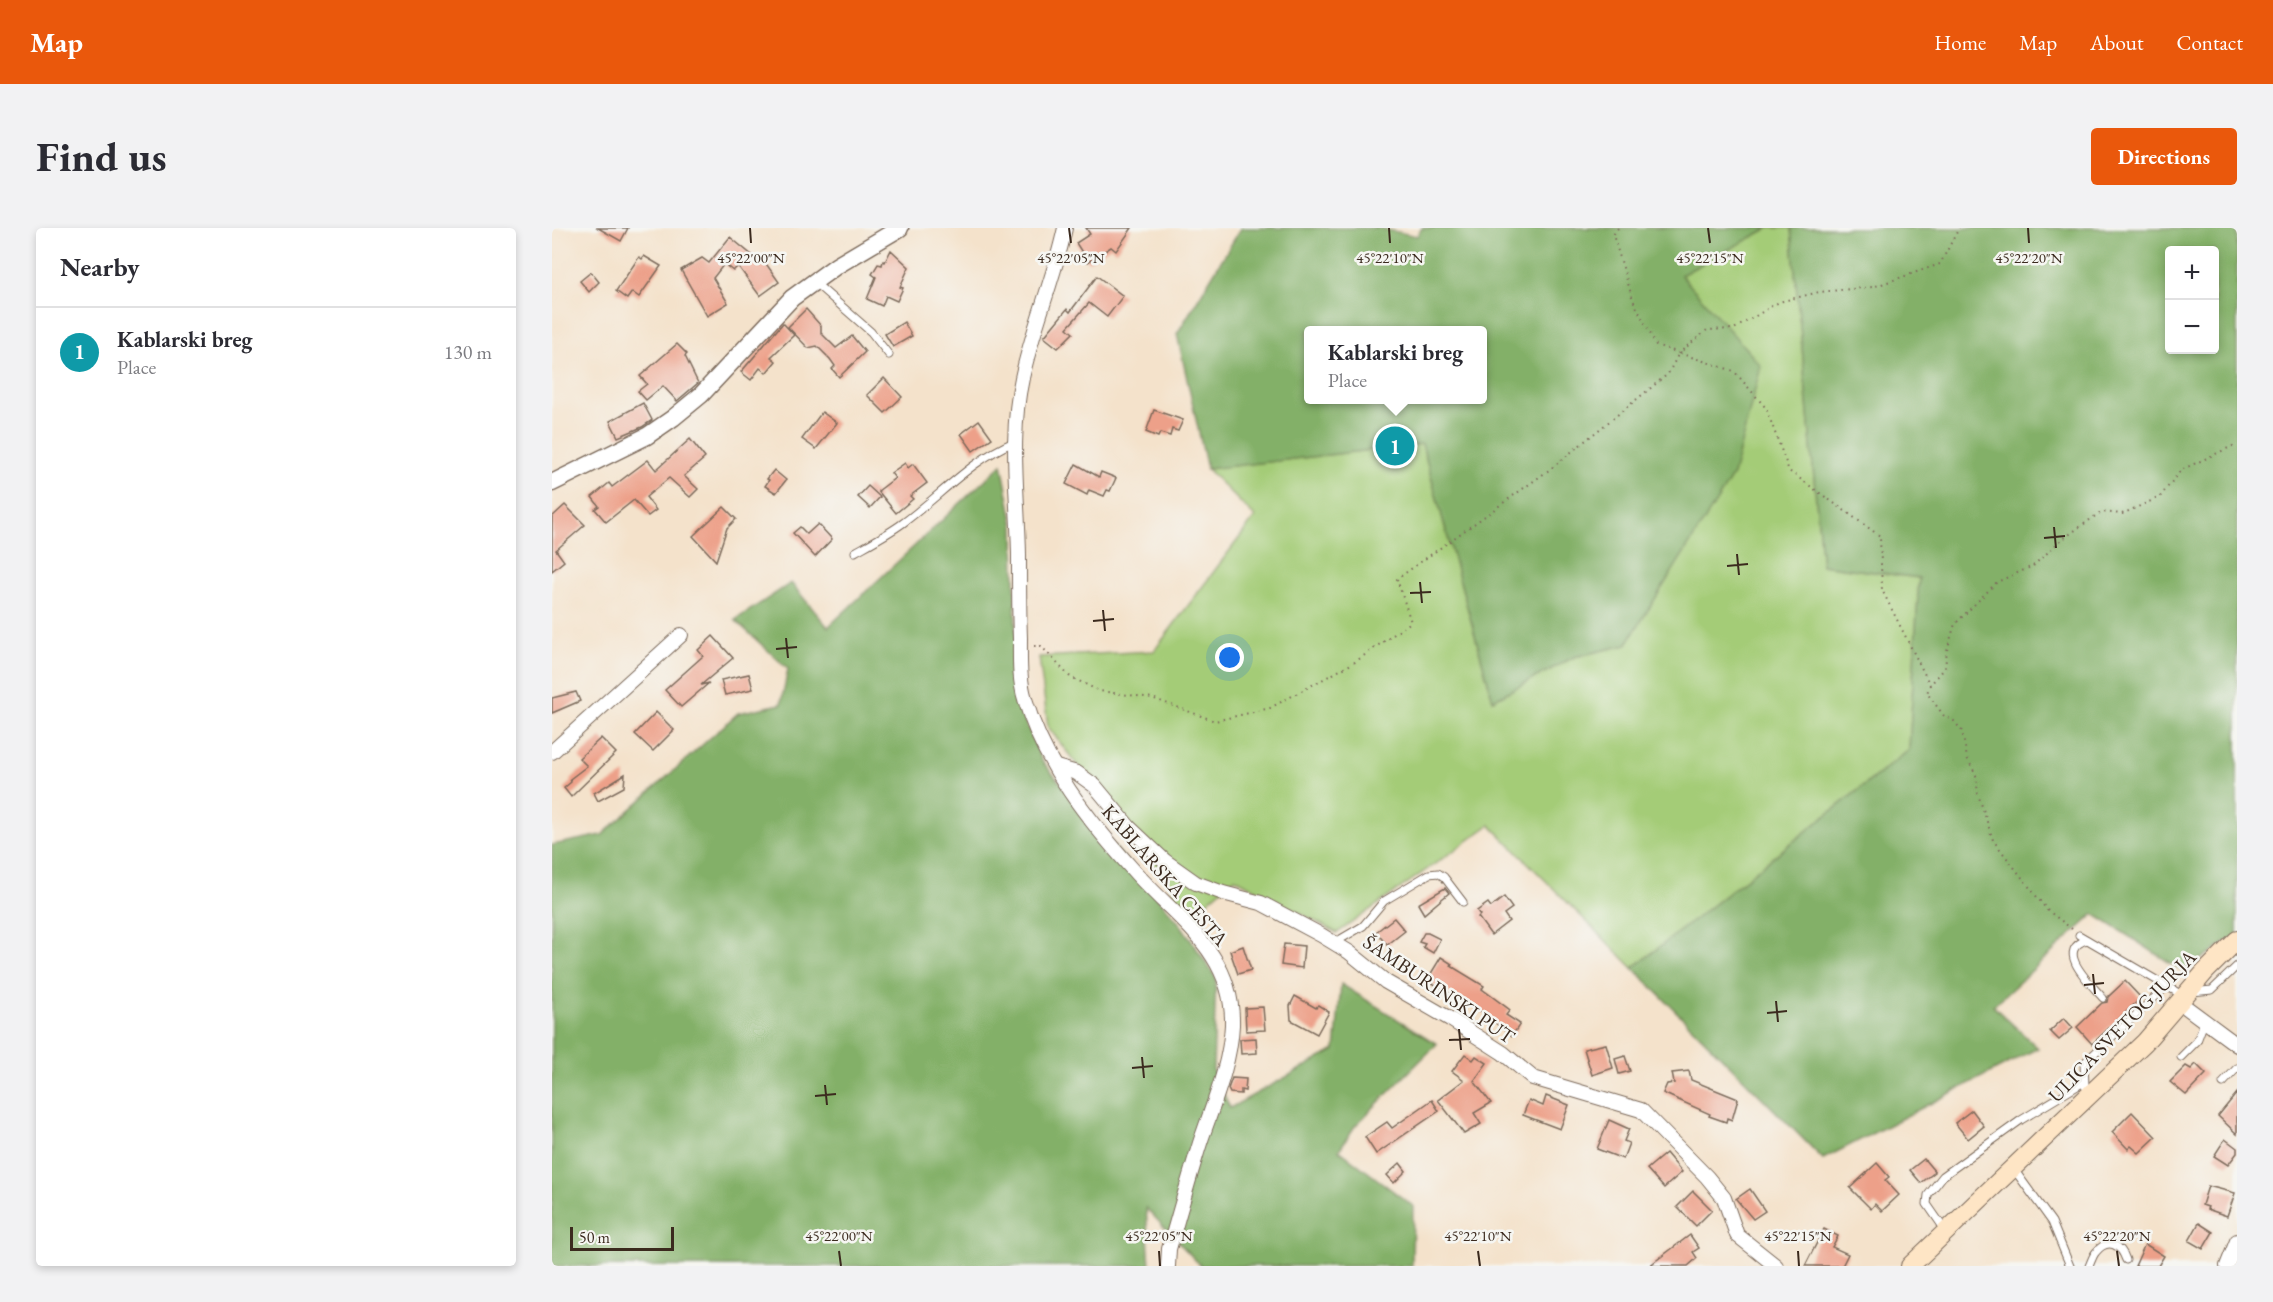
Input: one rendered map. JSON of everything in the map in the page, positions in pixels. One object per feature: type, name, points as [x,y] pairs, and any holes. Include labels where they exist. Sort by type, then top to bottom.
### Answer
[{"type":"main road","name":"ULICA SVETOG JURJA","points":[[1910,1266],[2013,1168],[2086,1090],[2145,1042],[2237,940]]},
{"type":"street","points":[[552,483],[647,436],[673,418],[701,395],[792,298],[844,261],[900,228]]},
{"type":"street","name":"KABLARSKA CESTA","points":[[1065,228],[1021,379],[1014,442],[1019,542],[1020,644],[1024,696],[1033,723],[1083,811],[1128,865],[1183,919],[1208,948],[1221,969],[1230,1000],[1232,1026],[1228,1053],[1220,1087],[1200,1144],[1172,1239],[1168,1266]]},
{"type":"street","points":[[552,752],[681,635]]},
{"type":"street","name":"ŠAMBURINSKI PUT","points":[[1056,767],[1077,773],[1095,786],[1129,827],[1166,861],[1196,884],[1261,903],[1334,943],[1386,982],[1503,1053],[1533,1078],[1641,1110],[1707,1177],[1724,1198],[1737,1235],[1776,1266]]},
{"type":"street","points":[[2184,997],[2205,1020],[2237,1045]]},
{"type":"street","points":[[2227,1266],[2237,1241]]},
{"type":"lane","points":[[814,282],[871,332],[890,355]]},
{"type":"lane","points":[[855,552],[904,522],[987,456],[1014,442]]},
{"type":"lane","points":[[1334,943],[1363,926],[1384,901],[1428,874],[1438,873],[1444,877],[1463,902]]},
{"type":"lane","points":[[2079,935],[2184,997],[2212,990],[2237,966]]},
{"type":"lane","points":[[2087,940],[2075,946],[2074,962],[2103,998]]},
{"type":"lane","points":[[1946,1232],[1927,1204],[1928,1195],[1943,1176],[2020,1120],[2086,1090],[2084,1063],[2167,986]]},
{"type":"lane","points":[[2181,1057],[2197,1041],[2205,1020]]},
{"type":"lane","points":[[2223,1083],[2237,1068]]},
{"type":"lane","points":[[2013,1168],[2052,1222],[2070,1266]]},
{"type":"lane","points":[[2089,1266],[2096,1252],[2105,1245],[2115,1245],[2122,1249],[2126,1260]]},
{"type":"path","points":[[1618,228],[1613,235],[1637,309],[1656,345],[1734,370],[1766,408],[1789,471],[1880,536],[1882,590],[1930,685]]},
{"type":"path","points":[[1020,644],[1041,646],[1069,676],[1099,690],[1152,698],[1215,721],[1270,708],[1354,662],[1411,622],[1397,579],[1558,462],[1668,375],[1680,353],[1707,330],[1734,329],[1779,302],[1819,292],[1873,288],[1940,264],[1959,228]]},
{"type":"path","points":[[2079,935],[2047,910],[1993,840],[1978,794],[1976,775],[1967,758],[1962,731],[1954,721],[1944,716],[1927,693],[1930,685],[1945,668],[1947,650],[1955,624],[1997,582],[2033,566],[2060,541],[2101,512],[2122,514],[2160,496],[2181,470],[2237,444]]},
{"type":"green space","points":[[1241,228],[1378,228],[1417,236],[1422,228],[1769,228],[1681,275],[1761,366],[1733,475],[1626,645],[1574,657],[1493,700],[1422,444],[1207,469],[1177,334]]},
{"type":"green space","points":[[1769,228],[1791,228],[1822,565],[1919,578],[1909,750],[1633,968],[1490,825],[1337,933],[1235,878],[1192,915],[1048,727],[1039,657],[1154,651],[1255,517],[1207,469],[1422,444],[1493,700],[1574,657],[1626,645],[1680,275]]},
{"type":"green space","points":[[1791,228],[2237,228],[2237,935],[2183,971],[2094,914],[1993,1006],[2038,1048],[1823,1159],[1633,968],[1909,750],[1919,578],[1822,565]]},
{"type":"green space","points":[[1002,464],[1014,526],[1017,702],[1042,761],[1181,925],[1216,978],[1213,1070],[1230,1108],[1335,1050],[1341,984],[1437,1044],[1355,1126],[1339,1150],[1413,1206],[1412,1266],[1201,1266],[1146,1208],[1150,1266],[552,1266],[552,845],[602,835],[738,713],[781,704],[788,669],[735,620],[791,583],[828,627]]},
{"type":"building","points":[[598,228],[628,228],[621,241]]},
{"type":"building","points":[[1086,228],[1132,228],[1116,251],[1111,247],[1088,262],[1076,243],[1090,234]]},
{"type":"building","points":[[730,237],[758,260],[762,258],[779,282],[760,296],[738,266],[733,271],[724,264],[713,278],[728,303],[707,316],[681,270],[702,258],[709,263]]},
{"type":"building","points":[[891,250],[909,267],[900,287],[903,288],[897,301],[886,296],[882,306],[867,299],[876,277],[872,274],[878,264],[882,265],[883,261],[885,262]]},
{"type":"building","points":[[644,256],[661,266],[639,297],[632,292],[627,299],[616,291],[639,257],[642,259]]},
{"type":"building","points":[[591,272],[599,282],[589,292],[580,281]]},
{"type":"building","points":[[1097,276],[1123,296],[1107,317],[1089,303],[1067,328],[1073,333],[1058,348],[1044,337],[1067,309],[1070,312]]},
{"type":"building","points":[[806,309],[821,326],[821,333],[836,348],[852,336],[865,352],[839,377],[832,369],[835,366],[817,346],[808,348],[788,327]]},
{"type":"building","points":[[904,322],[912,336],[893,347],[885,334]]},
{"type":"building","points":[[783,323],[794,335],[771,357],[776,361],[766,373],[760,368],[751,380],[741,372]]},
{"type":"building","points":[[677,344],[687,354],[685,356],[698,383],[677,401],[663,386],[646,400],[638,391],[647,384],[640,376]]},
{"type":"building","points":[[884,378],[902,397],[885,413],[867,395]]},
{"type":"building","points":[[643,403],[652,420],[618,437],[610,421]]},
{"type":"building","points":[[1154,410],[1183,420],[1178,431],[1172,429],[1170,436],[1160,433],[1158,437],[1146,432]]},
{"type":"building","points":[[822,412],[837,423],[816,449],[802,439]]},
{"type":"building","points":[[979,420],[992,438],[973,451],[961,434]]},
{"type":"building","points":[[690,439],[705,458],[684,476],[698,489],[690,497],[669,478],[646,497],[656,510],[648,516],[634,500],[606,522],[595,509],[599,506],[592,497],[609,483],[612,487],[648,460],[656,470]]},
{"type":"building","points":[[905,463],[908,468],[913,464],[927,483],[910,496],[913,499],[896,513],[878,491],[895,478],[891,473]]},
{"type":"building","points":[[1076,464],[1099,477],[1101,472],[1116,478],[1110,491],[1107,490],[1104,496],[1089,490],[1087,495],[1066,484]]},
{"type":"building","points":[[774,470],[786,480],[776,493],[765,486]]},
{"type":"building","points":[[868,486],[880,497],[870,508],[858,497]]},
{"type":"building","points":[[565,505],[585,525],[556,550],[564,561],[552,571],[552,517]]},
{"type":"building","points":[[724,507],[736,519],[727,528],[716,561],[693,536]]},
{"type":"building","points":[[818,524],[832,539],[815,557],[793,533],[800,527],[807,534]]},
{"type":"building","points":[[713,636],[733,658],[701,685],[709,683],[681,707],[665,690],[703,656],[698,650]]},
{"type":"building","points":[[749,674],[753,689],[725,695],[721,680]]},
{"type":"building","points":[[576,692],[580,701],[552,713],[552,698]]},
{"type":"building","points":[[656,712],[674,730],[653,751],[635,734]]},
{"type":"building","points":[[601,738],[616,753],[571,797],[564,788],[571,782],[570,779],[587,766],[579,758]]},
{"type":"building","points":[[625,774],[624,787],[598,801],[594,793]]},
{"type":"building","points":[[1445,888],[1449,893],[1424,914],[1418,904]]},
{"type":"building","points":[[1504,897],[1512,908],[1504,914],[1509,921],[1491,935],[1478,917],[1480,915],[1477,911],[1488,903],[1491,907]]},
{"type":"building","points":[[1394,918],[1405,931],[1387,945],[1376,932]]},
{"type":"building","points":[[1424,933],[1440,939],[1433,953],[1423,947],[1425,944],[1419,942]]},
{"type":"building","points":[[1284,944],[1304,946],[1302,968],[1281,965]]},
{"type":"building","points":[[1243,946],[1251,970],[1238,974],[1230,951]]},
{"type":"building","points":[[1441,957],[1452,964],[1451,966],[1484,986],[1482,989],[1510,1010],[1506,1015],[1520,1024],[1512,1036],[1479,1010],[1427,980]]},
{"type":"building","points":[[2125,981],[2141,998],[2092,1044],[2077,1027],[2102,1003],[2107,1002],[2108,997]]},
{"type":"building","points":[[1295,996],[1316,1008],[1318,1005],[1329,1012],[1317,1034],[1291,1020],[1290,1006]]},
{"type":"building","points":[[1263,1007],[1265,1030],[1246,1031],[1245,1008]]},
{"type":"building","points":[[2064,1018],[2073,1028],[2059,1040],[2050,1031]]},
{"type":"building","points":[[1256,1038],[1257,1053],[1241,1054],[1240,1039]]},
{"type":"building","points":[[1606,1044],[1613,1068],[1592,1075],[1584,1049]]},
{"type":"building","points":[[1465,1054],[1473,1060],[1476,1056],[1487,1063],[1474,1081],[1491,1103],[1474,1113],[1481,1124],[1464,1134],[1438,1100],[1464,1080],[1452,1071]]},
{"type":"building","points":[[1625,1056],[1630,1071],[1619,1074],[1615,1059]]},
{"type":"building","points":[[2196,1064],[2206,1074],[2186,1095],[2170,1082],[2186,1066],[2191,1069]]},
{"type":"building","points":[[1689,1071],[1691,1080],[1738,1099],[1732,1120],[1727,1118],[1726,1122],[1709,1116],[1710,1114],[1663,1093],[1667,1084],[1674,1083],[1672,1073]]},
{"type":"building","points":[[1232,1078],[1246,1079],[1245,1091],[1241,1090],[1241,1094],[1230,1093],[1228,1089]]},
{"type":"building","points":[[2237,1093],[2237,1134],[2218,1116]]},
{"type":"building","points":[[1546,1096],[1569,1105],[1560,1129],[1523,1115],[1529,1100],[1543,1106]]},
{"type":"building","points":[[1432,1100],[1439,1111],[1376,1154],[1365,1137],[1387,1122],[1392,1128]]},
{"type":"building","points":[[1972,1110],[1984,1126],[1968,1139],[1955,1123]]},
{"type":"building","points":[[2132,1112],[2156,1137],[2139,1153],[2131,1146],[2128,1149],[2112,1132]]},
{"type":"building","points":[[1609,1120],[1629,1129],[1624,1141],[1629,1143],[1623,1159],[1597,1149]]},
{"type":"building","points":[[2225,1139],[2237,1148],[2237,1153],[2228,1165],[2214,1156]]},
{"type":"building","points":[[1666,1153],[1682,1172],[1664,1188],[1647,1169]]},
{"type":"building","points":[[1924,1159],[1935,1172],[1921,1183],[1910,1170]]},
{"type":"building","points":[[1400,1163],[1406,1171],[1394,1183],[1387,1175]]},
{"type":"building","points":[[1877,1163],[1889,1177],[1885,1180],[1899,1195],[1882,1211],[1875,1204],[1871,1209],[1850,1188]]},
{"type":"building","points":[[2208,1186],[2235,1193],[2227,1216],[2202,1205]]},
{"type":"building","points":[[1750,1189],[1765,1211],[1753,1219],[1736,1199]]},
{"type":"building","points":[[1693,1191],[1712,1210],[1696,1226],[1677,1207]]},
{"type":"building","points":[[2199,1223],[2213,1232],[2203,1249],[2189,1241]]},
{"type":"building","points":[[1824,1229],[1838,1236],[1832,1247],[1848,1254],[1842,1266],[1805,1266]]},
{"type":"building","points":[[1690,1235],[1699,1248],[1693,1252],[1697,1258],[1688,1266],[1649,1266]]},
{"type":"building","points":[[2145,1244],[2164,1256],[2158,1266],[2135,1266]]},
{"type":"place","name":"Kablarski breg","points":[[1395,446]]}]
